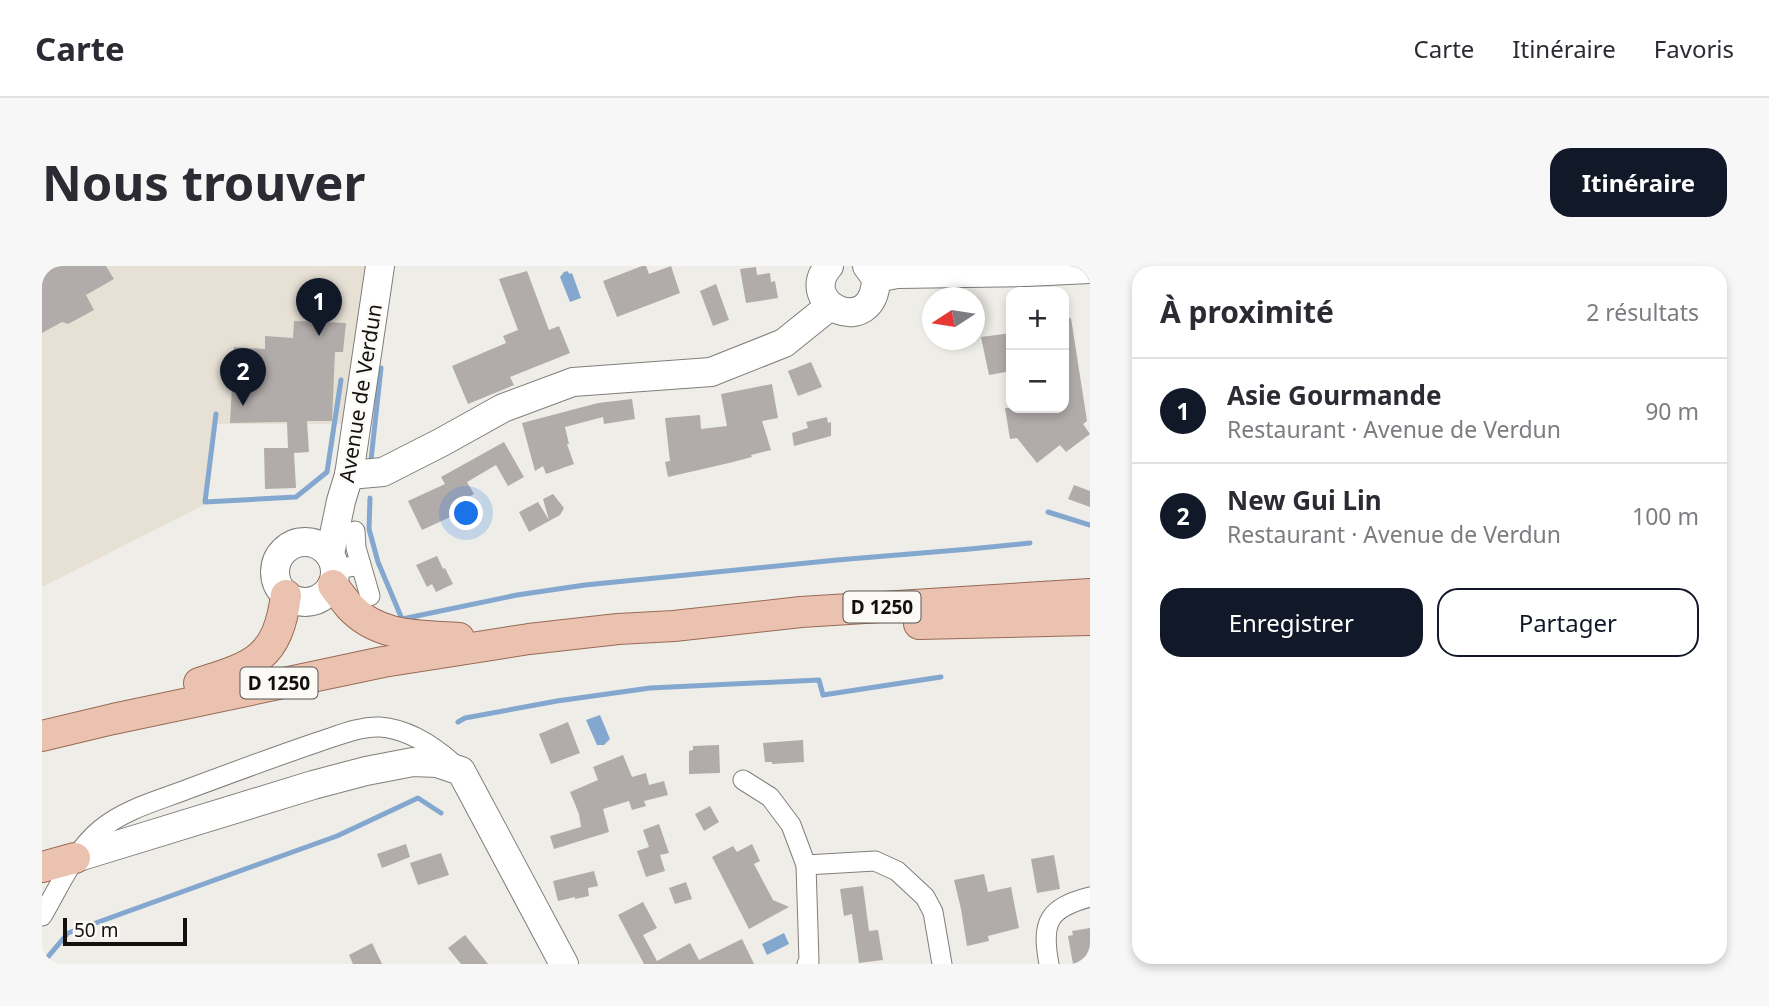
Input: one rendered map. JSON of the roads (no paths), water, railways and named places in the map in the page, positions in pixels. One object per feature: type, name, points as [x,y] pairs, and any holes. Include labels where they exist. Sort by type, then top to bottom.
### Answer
[{"type":"main road","points":[[333,563],[351,608],[378,628],[396,633],[519,641]]},
{"type":"main road","name":"D 1250","points":[[42,734],[359,667],[519,641],[801,612],[1090,594]]},
{"type":"main road","points":[[42,734],[237,671],[255,661],[271,645],[283,617],[286,595]]},
{"type":"main road","name":"D 1250","points":[[674,626],[719,630],[1090,620]]},
{"type":"main road","points":[[42,867],[75,858]]},
{"type":"street","name":"Avenue de Verdun","points":[[370,596],[333,563],[346,525],[349,475],[380,266]]},
{"type":"street","points":[[829,266],[821,280],[824,298],[830,306],[846,313],[863,309],[869,303],[874,295],[872,272],[897,274],[1090,269]]},
{"type":"street","points":[[349,475],[383,472],[503,408],[573,382],[711,372],[784,343],[830,306]]},
{"type":"street","points":[[299,542],[333,563],[324,595],[312,601],[298,601],[286,595],[276,581],[276,565],[283,551],[290,545],[299,542]]},
{"type":"street","points":[[42,916],[75,858],[102,827],[126,814],[263,760],[356,731],[379,727],[413,736],[439,752],[461,771],[564,964]]},
{"type":"street","points":[[75,858],[313,785],[386,767],[428,762],[461,771]]},
{"type":"street","points":[[743,780],[770,797],[791,825],[806,865],[807,964]]},
{"type":"street","points":[[806,865],[876,860],[897,871],[925,897],[933,912],[942,964]]},
{"type":"street","points":[[1049,964],[1045,942],[1047,926],[1055,912],[1066,905],[1090,897]]},
{"type":"water","points":[[567,271],[572,273],[581,298],[570,302],[560,277]]},
{"type":"water","points":[[600,715],[610,739],[604,745],[597,745],[586,720]]},
{"type":"water","points":[[784,933],[789,944],[767,955],[762,944]]},
{"type":"waterway","points":[[371,460],[381,368]]},
{"type":"waterway","points":[[216,414],[205,502],[296,497],[327,472],[341,380]]},
{"type":"waterway","points":[[370,498],[369,529],[378,562],[402,619],[517,595],[585,585],[1030,543]]},
{"type":"waterway","points":[[1048,512],[1090,525]]},
{"type":"waterway","points":[[458,722],[465,718],[557,701],[650,688],[819,680],[823,695],[941,677]]},
{"type":"waterway","points":[[42,964],[68,933],[337,836],[418,798],[441,813]]},
{"type":"place","name":"Asie Gourmande","points":[[319,336]]},
{"type":"place","name":"New Gui Lin","points":[[243,406]]}]
